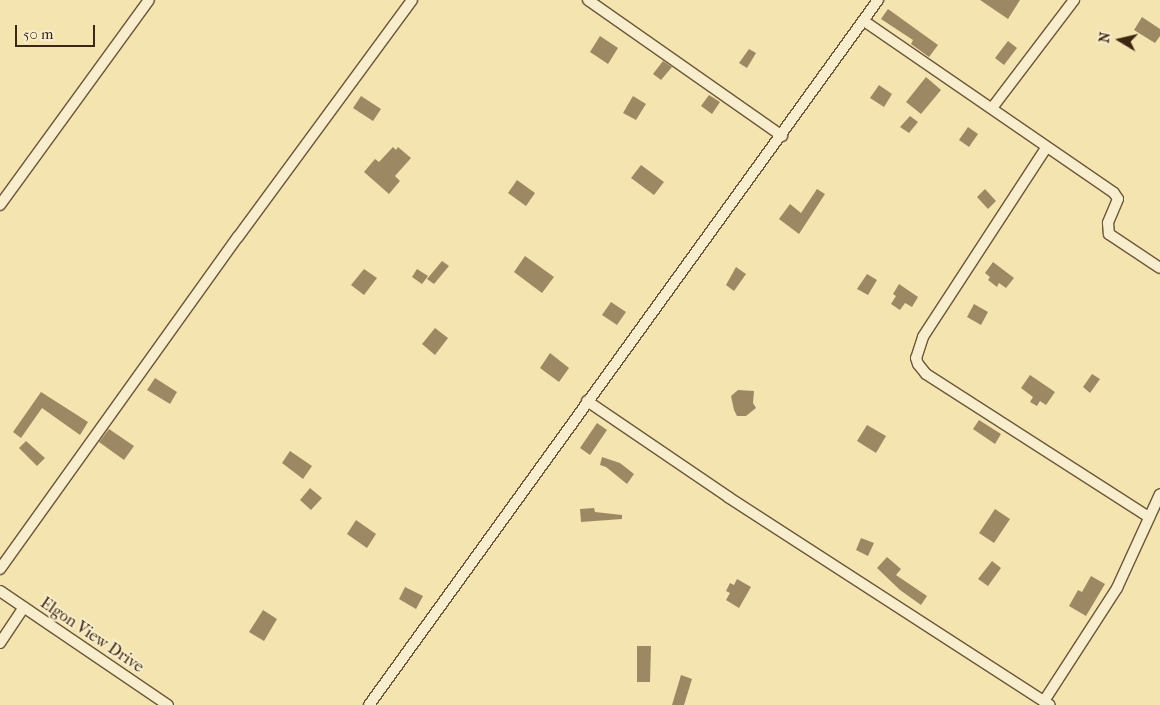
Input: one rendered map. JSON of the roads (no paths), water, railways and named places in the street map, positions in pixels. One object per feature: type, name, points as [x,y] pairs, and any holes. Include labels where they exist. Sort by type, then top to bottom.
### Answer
[{"type":"street","points":[[0,205],[149,0]]},
{"type":"street","points":[[0,570],[238,237],[412,0]]},
{"type":"street","points":[[588,0],[782,136]]},
{"type":"street","points":[[369,705],[587,401],[782,136],[878,0]]},
{"type":"street","points":[[992,108],[1074,0]]},
{"type":"street","points":[[864,21],[1114,194],[1118,199],[1109,220],[1107,229],[1109,234],[1160,268]]},
{"type":"street","points":[[1046,148],[922,337],[916,358],[926,374],[1149,517]]},
{"type":"street","points":[[587,401],[728,497],[1047,703],[1117,588],[1160,494]]},
{"type":"street","name":"Elgon View Drive","points":[[0,590],[168,705]]},
{"type":"street","points":[[0,643],[24,607]]}]
